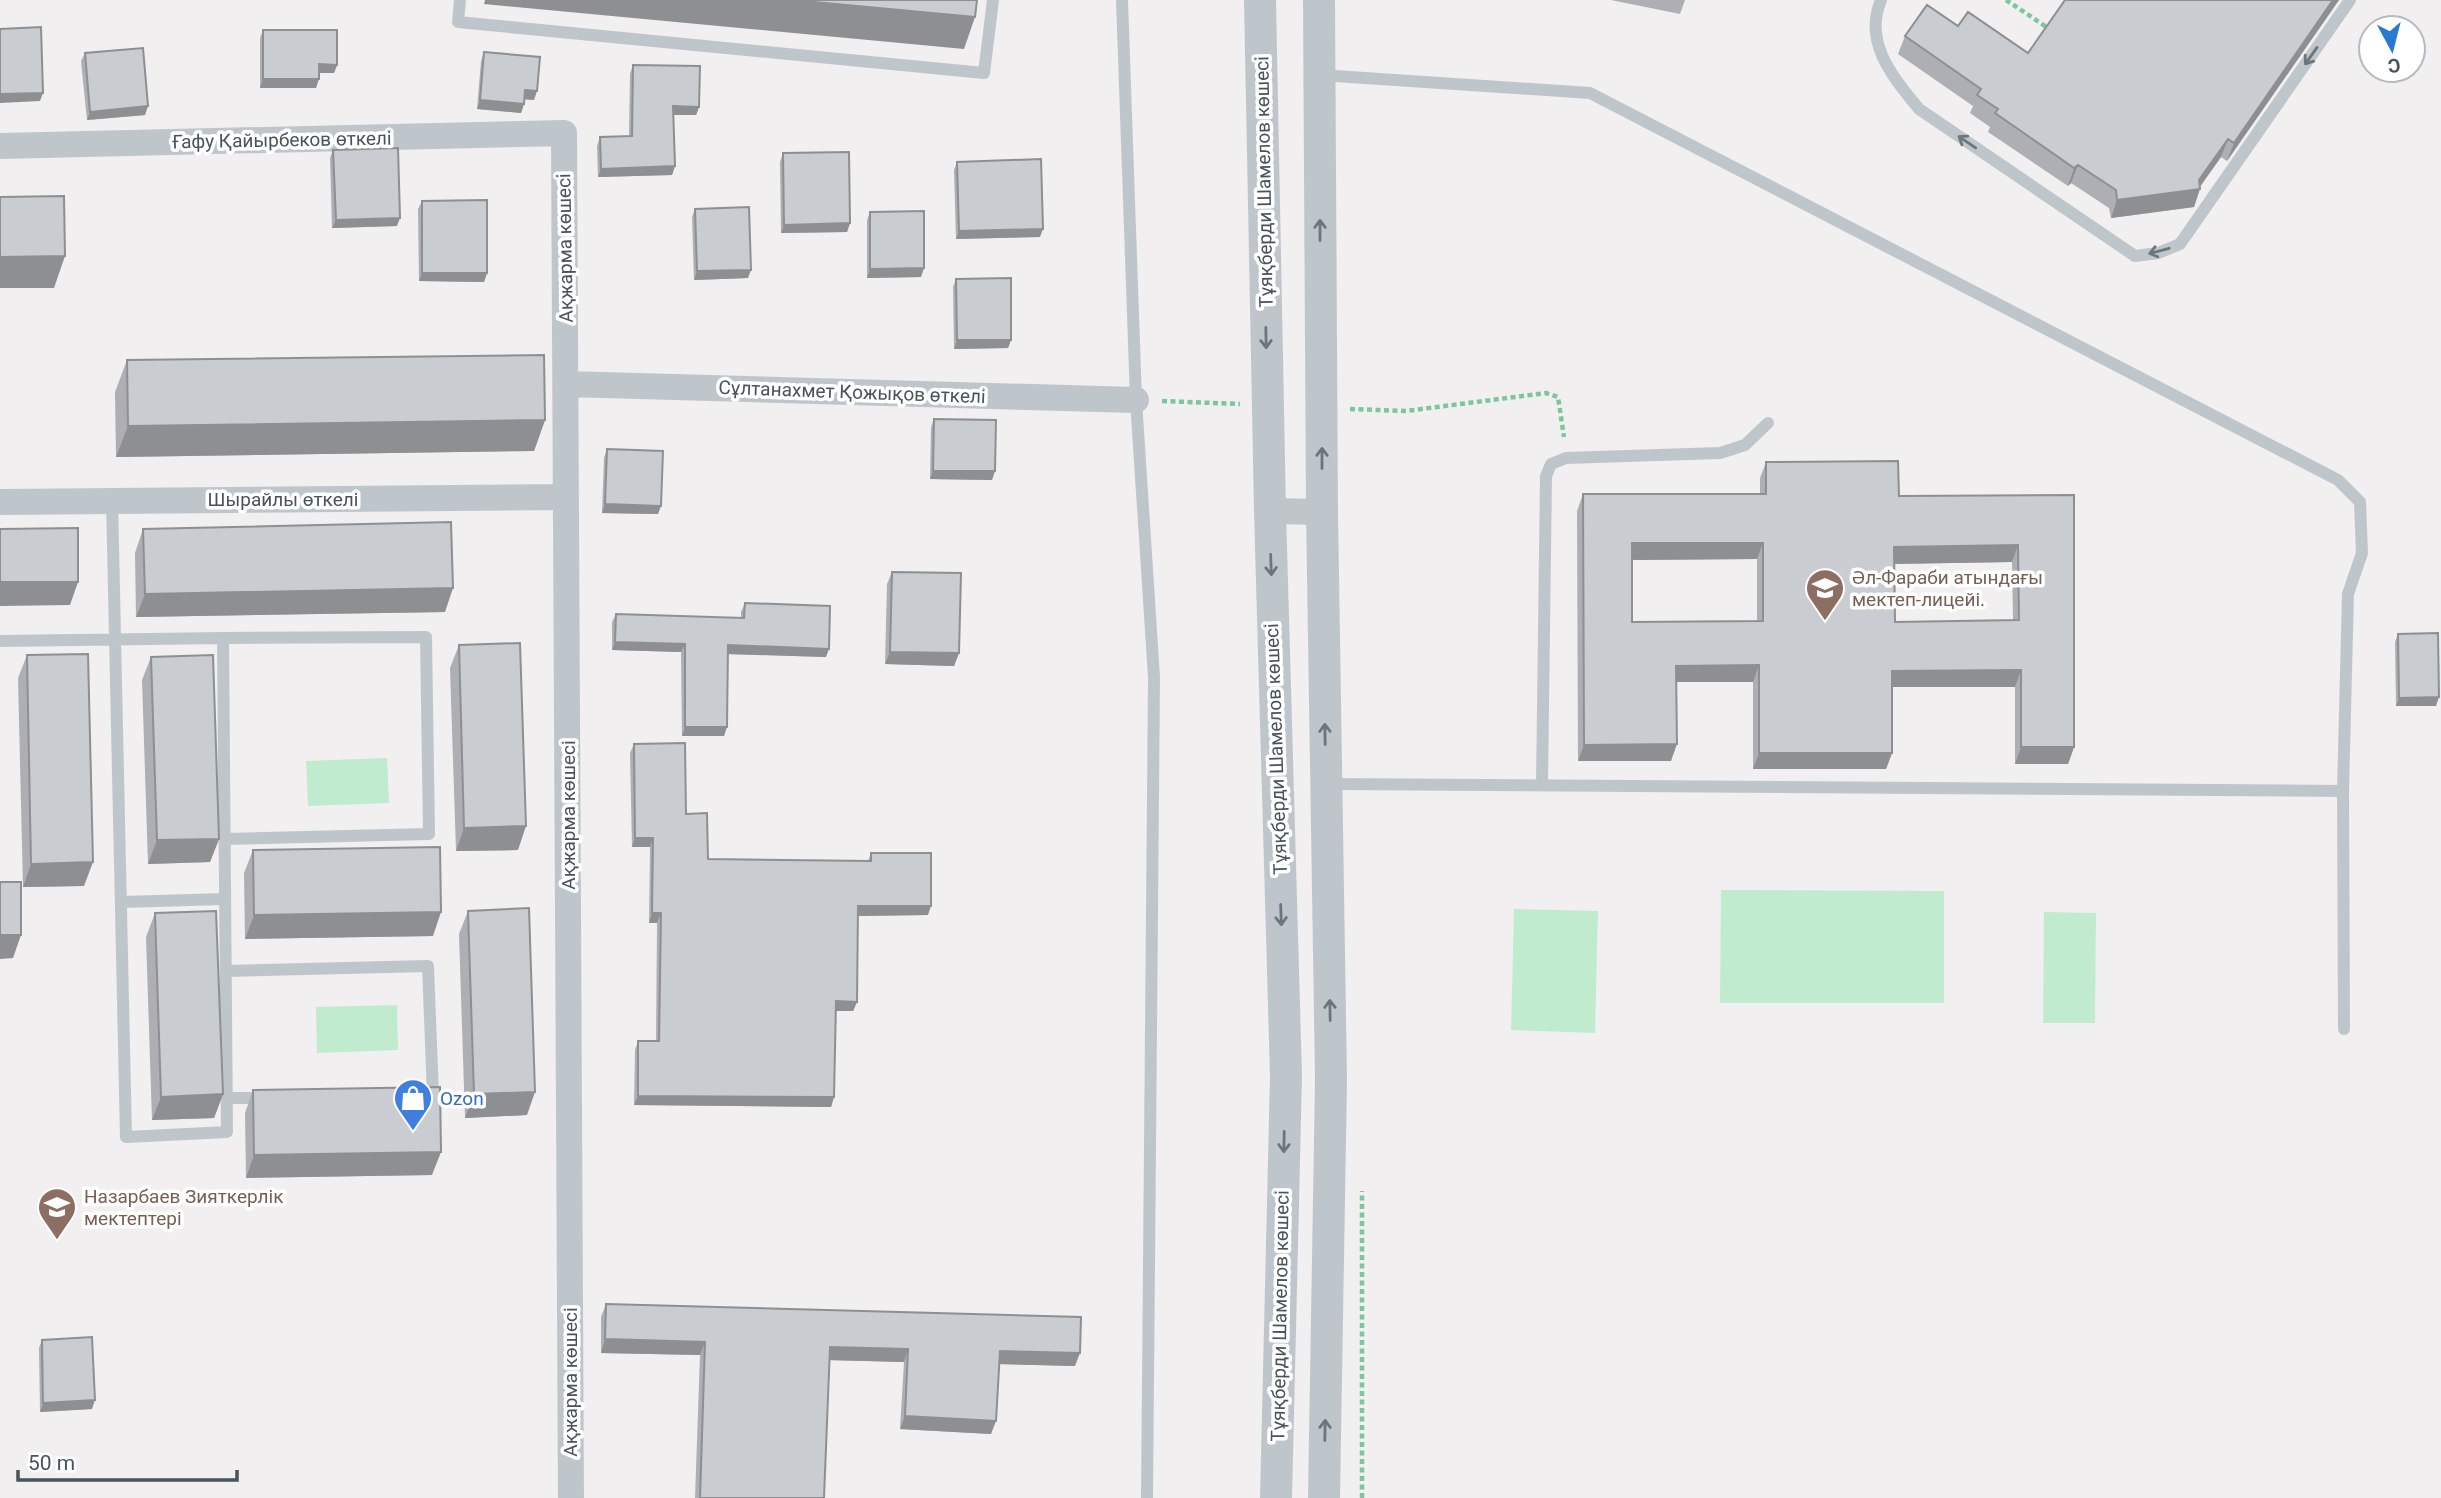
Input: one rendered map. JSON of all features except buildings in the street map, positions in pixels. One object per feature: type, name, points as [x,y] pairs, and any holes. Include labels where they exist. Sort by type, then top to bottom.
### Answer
[{"type":"street","name":"Тұяқберди Шамелов көшесі","points":[[1261,0],[1269,511],[1286,1076],[1276,1498]]},
{"type":"street","points":[[1319,0],[1322,512],[1331,1079],[1324,1498]]},
{"type":"street","name":"Ғафу Қайырбеков өткелі","points":[[0,146],[564,133]]},
{"type":"street","name":"Ақжарма көшесі","points":[[564,133],[571,1498]]},
{"type":"street","name":"Сұлтанахмет Қожықов өткелі","points":[[567,384],[1136,400]]},
{"type":"street","name":"Шырайлы өткелі","points":[[0,502],[566,497]]},
{"type":"street","points":[[1269,511],[1322,512]]},
{"type":"lane","points":[[460,0],[458,22],[984,73],[993,0]]},
{"type":"lane","points":[[1122,0],[1136,400],[1154,677],[1147,1498]]},
{"type":"lane","points":[[1881,0],[1875,31],[1879,52],[1894,78],[1919,109],[2135,256],[2158,253],[2180,244],[2350,0]]},
{"type":"lane","points":[[1319,75],[1590,93],[2338,480],[2360,502],[2362,553],[2348,594],[2343,792],[2344,1029]]},
{"type":"lane","points":[[1542,785],[1546,476],[1551,464],[1566,458],[1720,453],[1745,445],[1768,423]]},
{"type":"lane","points":[[112,500],[126,1137],[227,1132],[223,638]]},
{"type":"lane","points":[[0,641],[426,637],[429,834],[225,839]]},
{"type":"lane","points":[[1326,785],[2343,792]]},
{"type":"lane","points":[[122,902],[225,899]]},
{"type":"lane","points":[[226,971],[428,966],[433,1095],[419,1095]]},
{"type":"lane","points":[[227,1098],[282,1097]]},
{"type":"path","points":[[2006,0],[2050,29]]},
{"type":"path","points":[[1321,409],[1406,411],[1546,393],[1558,397],[1566,458]]},
{"type":"path","points":[[1136,400],[1268,406]]},
{"type":"path","points":[[1362,1184],[1362,1498]]},
{"type":"green space","points":[[387,758],[389,803],[308,806],[306,761]]},
{"type":"green space","points":[[1721,890],[1944,891],[1944,1003],[1720,1003]]},
{"type":"green space","points":[[1514,909],[1598,911],[1595,1033],[1511,1030]]},
{"type":"green space","points":[[2044,912],[2096,913],[2095,1023],[2043,1023]]},
{"type":"green space","points":[[397,1005],[398,1050],[317,1053],[316,1007]]},
{"type":"place","name":"Әл-Фараби атындағы мектеп-лицейі.","points":[[1825,622]]},
{"type":"place","name":"Ozon","points":[[413,1132]]},
{"type":"place","name":"Назарбаев Зияткерлік мектептері","points":[[57,1241]]}]
